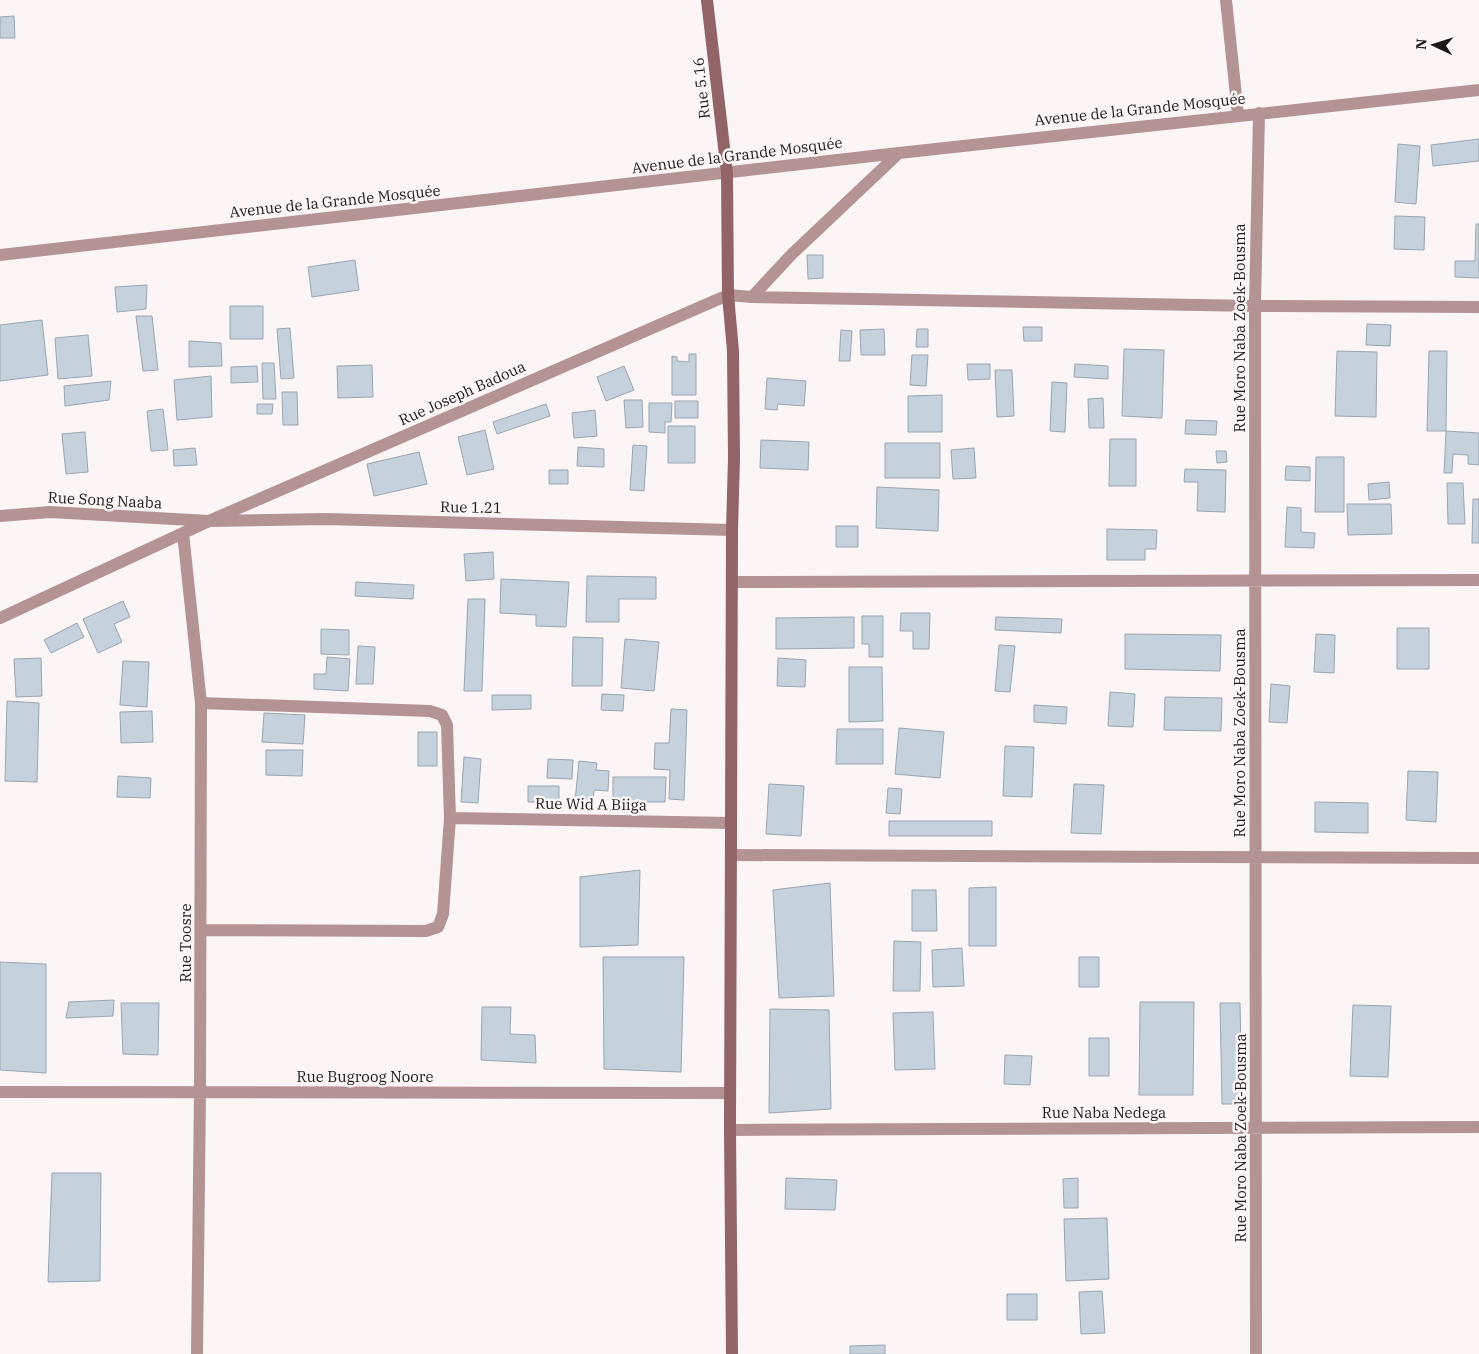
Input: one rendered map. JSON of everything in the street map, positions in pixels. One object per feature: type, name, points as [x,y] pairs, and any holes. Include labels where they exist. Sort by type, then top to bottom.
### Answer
[{"type":"main road","name":"Rue 5.16","points":[[707,0],[727,173],[728,295],[733,351],[730,1093],[732,1354]]},
{"type":"street","points":[[1226,0],[1238,115]]},
{"type":"street","name":"Avenue de la Grande Mosquée","points":[[0,256],[1259,112],[1479,90]]},
{"type":"street","name":"Rue Moro Naba Zoek-Bousma","points":[[1256,1354],[1255,306],[1259,112]]},
{"type":"street","points":[[752,297],[792,254],[898,153]]},
{"type":"street","points":[[728,295],[1255,306],[1479,307]]},
{"type":"street","name":"Rue Joseph Badoua","points":[[0,618],[209,521],[728,295]]},
{"type":"street","name":"Rue Song Naaba","points":[[0,516],[50,512],[209,521]]},
{"type":"street","name":"Rue 1.21","points":[[209,521],[326,519],[732,530]]},
{"type":"street","name":"Rue Toosre","points":[[184,533],[201,703],[197,1354]]},
{"type":"street","points":[[732,582],[1479,580]]},
{"type":"street","points":[[201,703],[430,711],[442,715],[447,725],[450,818],[443,914],[438,927],[426,931],[201,930]]},
{"type":"street","name":"Rue Wid A Biiga","points":[[450,818],[731,823]]},
{"type":"street","points":[[731,855],[1479,858]]},
{"type":"street","name":"Rue Bugroog Noore","points":[[0,1092],[730,1093]]},
{"type":"street","name":"Rue Naba Nedega","points":[[730,1130],[1479,1127]]},
{"type":"building","points":[[14,16],[15,38],[0,38],[0,17]]},
{"type":"building","points":[[1479,139],[1479,161],[1433,166],[1431,145]]},
{"type":"building","points":[[1398,144],[1420,146],[1416,204],[1395,202]]},
{"type":"building","points":[[1395,216],[1425,217],[1424,250],[1394,249]]},
{"type":"building","points":[[1476,224],[1479,224],[1479,278],[1455,277],[1455,261],[1475,261]]},
{"type":"building","points":[[807,255],[823,255],[823,278],[808,279]]},
{"type":"building","points":[[355,260],[359,290],[312,297],[308,267]]},
{"type":"building","points":[[147,285],[146,309],[117,312],[115,287]]},
{"type":"building","points":[[230,306],[263,306],[263,339],[230,339]]},
{"type":"building","points":[[136,316],[152,316],[158,370],[143,371]]},
{"type":"building","points":[[42,320],[48,375],[0,381],[0,325]]},
{"type":"building","points":[[1367,324],[1391,325],[1390,346],[1366,345]]},
{"type":"building","points":[[1023,327],[1042,327],[1042,341],[1024,341]]},
{"type":"building","points":[[290,328],[294,378],[281,379],[277,329]]},
{"type":"building","points":[[884,329],[885,355],[861,355],[860,330]]},
{"type":"building","points":[[917,329],[928,329],[928,347],[916,347]]},
{"type":"building","points":[[841,330],[852,331],[850,361],[839,361]]},
{"type":"building","points":[[88,335],[92,376],[58,379],[55,338]]},
{"type":"building","points":[[189,341],[221,343],[222,366],[189,367]]},
{"type":"building","points":[[1124,349],[1164,350],[1162,418],[1122,416]]},
{"type":"building","points":[[1337,351],[1377,352],[1376,417],[1335,416]]},
{"type":"building","points":[[1429,351],[1447,351],[1446,431],[1427,431]]},
{"type":"building","points":[[689,354],[696,354],[696,395],[672,395],[672,356],[677,357],[677,361],[689,362]]},
{"type":"building","points":[[912,355],[928,355],[926,386],[910,385]]},
{"type":"building","points":[[262,363],[274,363],[276,399],[263,399]]},
{"type":"building","points":[[967,364],[990,364],[990,379],[968,380]]},
{"type":"building","points":[[1075,364],[1108,366],[1108,379],[1074,377]]},
{"type":"building","points":[[372,365],[373,397],[338,398],[337,366]]},
{"type":"building","points":[[257,366],[258,382],[231,383],[231,367]]},
{"type":"building","points":[[624,366],[634,390],[606,401],[597,377]]},
{"type":"building","points":[[995,370],[1012,370],[1014,416],[997,417]]},
{"type":"building","points":[[211,376],[212,417],[177,420],[174,380]]},
{"type":"building","points":[[767,378],[806,381],[804,406],[778,404],[777,410],[765,409]]},
{"type":"building","points":[[111,381],[109,400],[65,406],[64,386]]},
{"type":"building","points":[[1052,382],[1067,383],[1065,432],[1050,431]]},
{"type":"building","points":[[282,392],[297,392],[298,425],[283,425]]},
{"type":"building","points":[[942,395],[942,432],[908,432],[908,396]]},
{"type":"building","points":[[1103,398],[1104,428],[1089,428],[1088,399]]},
{"type":"building","points":[[624,400],[642,400],[643,427],[626,428]]},
{"type":"building","points":[[675,401],[698,401],[698,418],[675,418]]},
{"type":"building","points":[[649,403],[672,403],[671,422],[665,422],[665,433],[649,432]]},
{"type":"building","points":[[257,404],[273,404],[272,414],[257,414]]},
{"type":"building","points":[[546,404],[550,416],[497,434],[493,422]]},
{"type":"building","points":[[163,409],[168,450],[151,451],[147,411]]},
{"type":"building","points":[[595,410],[597,436],[574,438],[572,413]]},
{"type":"building","points":[[1186,420],[1217,421],[1216,435],[1185,434]]},
{"type":"building","points":[[668,426],[695,426],[695,463],[668,463]]},
{"type":"building","points":[[485,430],[494,469],[467,475],[458,437]]},
{"type":"building","points":[[1446,431],[1479,433],[1479,465],[1468,464],[1468,455],[1453,454],[1452,473],[1444,473]]},
{"type":"building","points":[[85,432],[88,472],[66,474],[62,434]]},
{"type":"building","points":[[1110,439],[1136,439],[1136,486],[1109,486]]},
{"type":"building","points":[[761,440],[809,442],[808,470],[760,468]]},
{"type":"building","points":[[885,443],[940,443],[940,478],[885,478]]},
{"type":"building","points":[[633,445],[647,446],[644,491],[630,490]]},
{"type":"building","points":[[578,447],[604,449],[604,467],[577,466]]},
{"type":"building","points":[[195,448],[197,465],[174,466],[173,450]]},
{"type":"building","points":[[974,448],[976,478],[953,479],[951,450]]},
{"type":"building","points":[[1216,451],[1226,451],[1227,462],[1217,463]]},
{"type":"building","points":[[419,452],[427,484],[374,496],[367,464]]},
{"type":"building","points":[[1316,457],[1344,457],[1344,512],[1315,512]]},
{"type":"building","points":[[1286,466],[1310,467],[1310,481],[1285,480]]},
{"type":"building","points":[[1185,469],[1226,470],[1225,512],[1197,511],[1198,482],[1184,482]]},
{"type":"building","points":[[549,470],[568,470],[568,484],[549,484]]},
{"type":"building","points":[[1389,482],[1390,498],[1369,500],[1368,484]]},
{"type":"building","points":[[1447,483],[1463,483],[1465,524],[1448,524]]},
{"type":"building","points":[[877,487],[939,490],[938,531],[876,528]]},
{"type":"building","points":[[1473,499],[1479,499],[1479,543],[1472,543]]},
{"type":"building","points":[[1347,504],[1391,504],[1392,534],[1348,535]]},
{"type":"building","points":[[1287,507],[1301,508],[1301,532],[1315,533],[1314,548],[1285,547]]},
{"type":"building","points":[[836,526],[858,526],[858,547],[836,547]]},
{"type":"building","points":[[1107,529],[1157,530],[1156,549],[1145,549],[1145,560],[1107,560]]},
{"type":"building","points":[[493,552],[494,579],[466,581],[464,554]]},
{"type":"building","points":[[587,576],[656,577],[656,599],[619,599],[619,622],[586,622]]},
{"type":"building","points":[[501,579],[569,582],[566,627],[536,626],[536,615],[500,613]]},
{"type":"building","points":[[356,582],[414,585],[413,599],[355,596]]},
{"type":"building","points":[[468,599],[485,599],[482,691],[464,691]]},
{"type":"building","points":[[123,601],[130,617],[114,624],[122,642],[98,653],[83,619]]},
{"type":"building","points":[[901,613],[930,613],[929,649],[913,649],[913,631],[900,631]]},
{"type":"building","points":[[862,616],[883,616],[883,657],[869,657],[869,644],[862,644]]},
{"type":"building","points":[[854,617],[854,648],[776,649],[776,618]]},
{"type":"building","points":[[996,617],[1062,619],[1061,633],[995,630]]},
{"type":"building","points":[[77,623],[84,637],[51,653],[44,640]]},
{"type":"building","points":[[1397,628],[1429,628],[1429,669],[1397,669]]},
{"type":"building","points":[[321,629],[349,630],[349,655],[321,654]]},
{"type":"building","points":[[1125,634],[1221,635],[1220,671],[1125,669]]},
{"type":"building","points":[[1316,634],[1335,635],[1334,673],[1314,672]]},
{"type":"building","points":[[573,637],[603,638],[602,686],[572,686]]},
{"type":"building","points":[[625,639],[659,642],[654,691],[621,688]]},
{"type":"building","points":[[999,645],[1015,646],[1010,692],[995,691]]},
{"type":"building","points":[[358,646],[375,647],[373,684],[356,684]]},
{"type":"building","points":[[327,657],[350,659],[348,691],[314,689],[314,674],[326,674]]},
{"type":"building","points":[[41,658],[42,696],[16,697],[14,659]]},
{"type":"building","points":[[778,658],[806,660],[805,687],[777,686]]},
{"type":"building","points":[[123,661],[149,662],[147,707],[120,705]]},
{"type":"building","points":[[849,667],[882,667],[883,721],[849,722]]},
{"type":"building","points":[[1271,684],[1290,686],[1287,723],[1269,722]]},
{"type":"building","points":[[1110,692],[1135,694],[1133,727],[1108,726]]},
{"type":"building","points":[[602,694],[624,695],[623,711],[601,710]]},
{"type":"building","points":[[492,695],[531,695],[531,709],[492,710]]},
{"type":"building","points":[[1165,697],[1222,698],[1221,731],[1164,730]]},
{"type":"building","points":[[7,701],[39,703],[37,782],[5,781]]},
{"type":"building","points":[[1034,705],[1067,707],[1066,724],[1034,722]]},
{"type":"building","points":[[671,709],[687,710],[684,800],[669,799],[670,770],[654,769],[655,743],[669,743]]},
{"type":"building","points":[[152,711],[153,742],[121,743],[120,712]]},
{"type":"building","points":[[264,713],[305,715],[303,744],[262,742]]},
{"type":"building","points":[[899,728],[944,732],[940,778],[895,774]]},
{"type":"building","points":[[837,729],[883,729],[883,764],[836,764]]},
{"type":"building","points":[[418,732],[437,732],[437,766],[418,766]]},
{"type":"building","points":[[1005,746],[1034,747],[1032,797],[1003,796]]},
{"type":"building","points":[[266,750],[303,750],[302,776],[266,775]]},
{"type":"building","points":[[464,757],[481,759],[478,803],[461,802]]},
{"type":"building","points":[[548,759],[573,760],[572,779],[547,778]]},
{"type":"building","points":[[579,761],[597,763],[596,770],[609,771],[608,791],[594,790],[593,802],[575,801]]},
{"type":"building","points":[[1408,771],[1438,772],[1436,822],[1406,820]]},
{"type":"building","points":[[118,776],[151,778],[150,798],[117,797]]},
{"type":"building","points":[[613,777],[666,777],[665,802],[613,802]]},
{"type":"building","points":[[769,784],[804,786],[801,836],[766,834]]},
{"type":"building","points":[[1074,784],[1104,785],[1101,834],[1071,833]]},
{"type":"building","points":[[528,786],[559,786],[559,802],[528,802]]},
{"type":"building","points":[[888,788],[902,789],[900,814],[886,813]]},
{"type":"building","points":[[1315,802],[1368,803],[1368,833],[1315,832]]},
{"type":"building","points":[[889,821],[992,821],[992,836],[889,836]]},
{"type":"building","points":[[640,870],[638,945],[580,947],[580,877]]},
{"type":"building","points":[[830,883],[834,996],[779,998],[773,890]]},
{"type":"building","points":[[996,887],[996,946],[969,946],[969,888]]},
{"type":"building","points":[[912,890],[936,890],[937,931],[912,931]]},
{"type":"building","points":[[894,941],[921,942],[920,991],[893,991]]},
{"type":"building","points":[[962,948],[964,986],[933,987],[932,950]]},
{"type":"building","points":[[603,957],[684,957],[681,1072],[604,1069]]},
{"type":"building","points":[[1079,957],[1099,957],[1099,987],[1079,987]]},
{"type":"building","points":[[0,962],[46,964],[46,1073],[0,1070]]},
{"type":"building","points":[[114,1000],[113,1016],[66,1018],[69,1002]]},
{"type":"building","points":[[1140,1002],[1194,1002],[1193,1095],[1139,1095]]},
{"type":"building","points":[[121,1003],[159,1003],[158,1055],[123,1054]]},
{"type":"building","points":[[1220,1003],[1240,1003],[1242,1104],[1222,1104]]},
{"type":"building","points":[[1353,1005],[1391,1006],[1388,1077],[1350,1076]]},
{"type":"building","points":[[482,1007],[511,1007],[510,1034],[535,1035],[536,1063],[481,1060]]},
{"type":"building","points":[[770,1009],[829,1010],[831,1109],[769,1113]]},
{"type":"building","points":[[933,1012],[935,1069],[895,1070],[893,1013]]},
{"type":"building","points":[[1089,1038],[1109,1038],[1109,1076],[1089,1076]]},
{"type":"building","points":[[1005,1055],[1032,1056],[1030,1085],[1004,1084]]},
{"type":"building","points":[[52,1173],[101,1173],[100,1281],[48,1282]]},
{"type":"building","points":[[786,1178],[837,1180],[835,1210],[785,1209]]},
{"type":"building","points":[[1078,1178],[1078,1208],[1064,1208],[1063,1179]]},
{"type":"building","points":[[1107,1218],[1109,1279],[1066,1281],[1064,1219]]},
{"type":"building","points":[[1102,1291],[1105,1333],[1081,1334],[1079,1292]]},
{"type":"building","points":[[1007,1294],[1037,1294],[1037,1320],[1007,1320]]},
{"type":"building","points":[[885,1345],[885,1354],[850,1354],[850,1346]]}]
